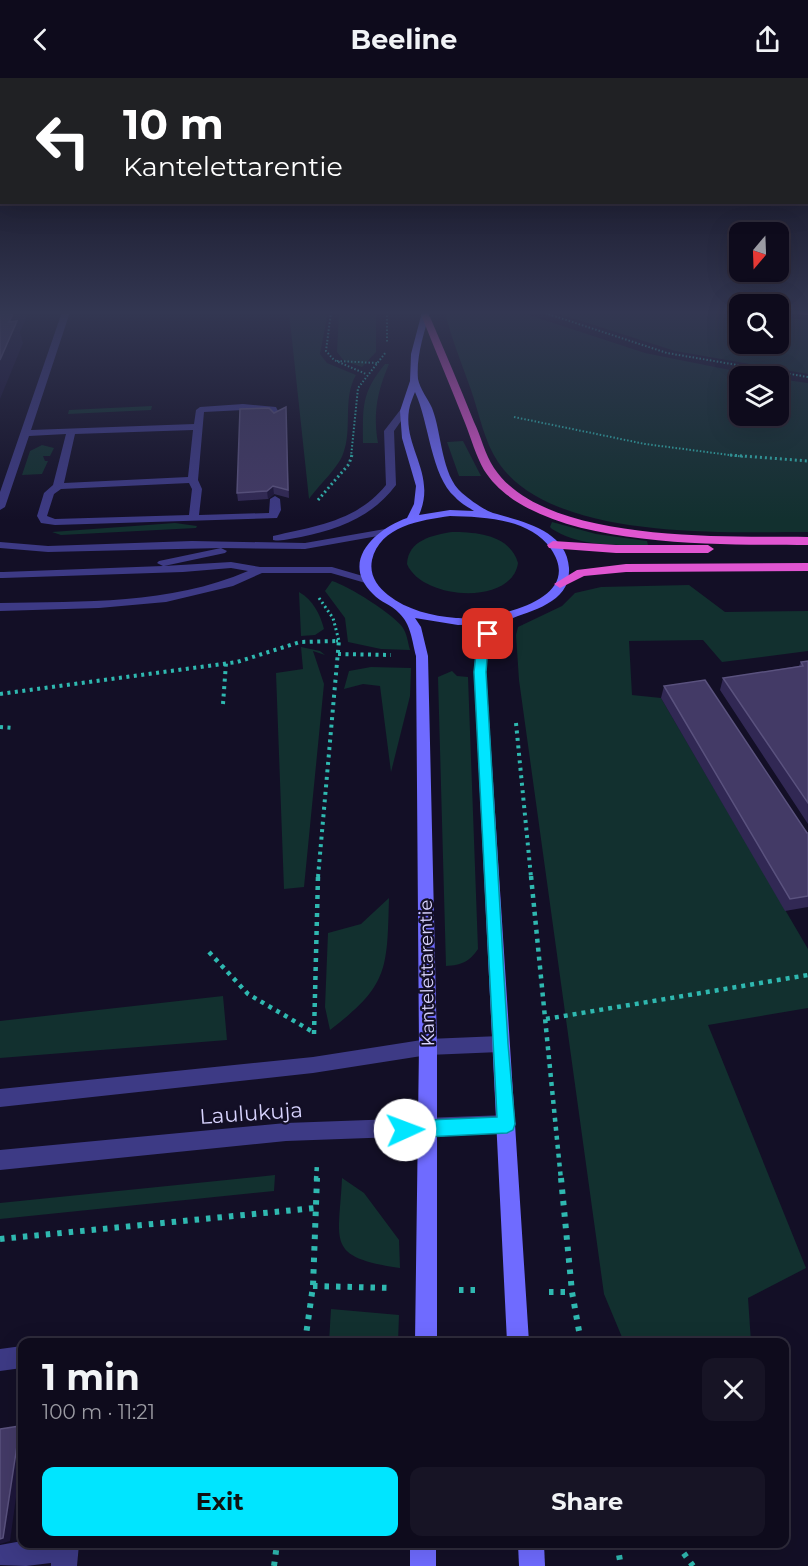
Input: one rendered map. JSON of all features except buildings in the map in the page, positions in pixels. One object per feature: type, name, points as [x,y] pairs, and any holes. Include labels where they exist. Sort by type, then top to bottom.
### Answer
[{"type":"highway","points":[[453,381],[489,470],[503,487],[523,502],[571,521],[619,531],[694,538],[808,542]]},
{"type":"highway","points":[[553,545],[616,549],[722,550],[808,542]]},
{"type":"highway","points":[[560,584],[581,573],[626,568],[808,567]]},
{"type":"main road","points":[[412,520],[419,504],[421,486],[407,438],[404,411],[414,381]]},
{"type":"main road","points":[[414,381],[428,410],[440,459],[450,485],[458,495],[489,515]]},
{"type":"main road","points":[[450,513],[489,515],[526,526],[553,545],[563,564],[560,584],[552,595],[539,605],[501,619],[450,621],[403,609],[376,591],[369,581],[365,568],[367,555],[374,543],[385,532],[412,520],[450,513]]},
{"type":"main road","name":"Kantelettarentie","points":[[403,609],[415,627],[422,656],[428,1047],[426,1338]]},
{"type":"main road","points":[[501,619],[488,634],[480,657],[518,1338]]},
{"type":"main road","points":[[423,1548],[423,1566]]},
{"type":"main road","points":[[531,1548],[532,1566]]},
{"type":"street","points":[[0,507],[43,381]]},
{"type":"street","points":[[194,516],[197,489],[192,480],[200,410],[260,406],[273,409],[275,415]]},
{"type":"street","points":[[130,570],[247,546],[336,524],[378,502],[391,485],[389,431],[404,411]]},
{"type":"street","points":[[26,433],[198,427]]},
{"type":"street","points":[[58,486],[71,433]]},
{"type":"street","points":[[192,480],[58,486],[49,493],[42,516],[45,521],[194,516],[254,519],[273,516],[276,510],[275,499]]},
{"type":"street","points":[[0,545],[48,549],[192,544],[305,546],[385,532]]},
{"type":"street","points":[[3,575],[231,565],[260,570],[332,570],[369,581]]},
{"type":"street","points":[[0,607],[153,601],[198,594],[235,582],[260,570]]},
{"type":"street","name":"Laulukuja","points":[[0,1098],[313,1065],[428,1047],[500,1044]]},
{"type":"street","name":"Laulukuja","points":[[0,1160],[286,1132],[427,1129],[507,1124]]},
{"type":"street","points":[[0,1360],[18,1358]]},
{"type":"street","points":[[8,1555],[65,1553]]},
{"type":"path","points":[[315,505],[349,464],[352,455],[357,395],[363,381]]},
{"type":"path","points":[[514,417],[645,444],[737,456],[808,461]]},
{"type":"path","points":[[209,952],[248,994],[314,1033],[319,848],[339,631],[332,615],[313,591]]},
{"type":"path","points":[[0,694],[226,663],[300,642],[339,641]]},
{"type":"path","points":[[223,704],[226,663]]},
{"type":"path","points":[[516,716],[572,1292],[580,1338]]},
{"type":"path","points":[[0,727],[13,728]]},
{"type":"path","points":[[546,1019],[808,975]]},
{"type":"path","points":[[0,1239],[315,1208],[313,1286],[306,1338]]},
{"type":"path","points":[[274,1566],[276,1548]]},
{"type":"path","points":[[618,1548],[621,1566]]},
{"type":"path","points":[[680,1548],[693,1566]]},
{"type":"green space","points":[[296,381],[353,381],[349,394],[346,444],[343,454],[337,465],[309,499]]},
{"type":"green space","points":[[373,381],[383,381],[376,412],[378,443],[363,443],[365,401]]},
{"type":"green space","points":[[468,381],[729,381],[729,426],[789,426],[789,381],[808,383],[808,532],[687,531],[641,527],[597,519],[557,506],[523,488],[498,462],[482,427]]},
{"type":"green space","points":[[152,406],[151,410],[68,414],[69,410]]},
{"type":"green space","points":[[463,441],[481,476],[459,476],[447,442]]},
{"type":"green space","points":[[42,445],[54,448],[50,456],[43,456],[45,461],[48,461],[42,474],[22,475],[30,451]]},
{"type":"green space","points":[[552,522],[596,534],[647,541],[648,545],[586,542],[552,529],[550,527]]},
{"type":"green space","points":[[175,523],[197,526],[196,528],[61,535],[52,532]]},
{"type":"green space","points":[[452,532],[482,534],[508,546],[518,563],[512,577],[500,586],[484,592],[466,593],[447,591],[430,585],[416,576],[407,564],[412,549],[430,537]]},
{"type":"green space","points":[[332,581],[370,601],[398,622],[406,633],[410,650],[381,649],[348,642],[345,618],[325,591]]},
{"type":"green space","points":[[689,585],[725,612],[808,611],[808,651],[722,662],[703,640],[629,641],[632,695],[661,698],[808,949],[808,1008],[708,1025],[806,1268],[748,1298],[751,1338],[622,1338],[604,1294],[519,680],[516,635],[518,627],[562,606],[575,593],[601,587]]},
{"type":"green space","points":[[299,592],[312,603],[320,618],[324,629],[315,635],[301,636]]},
{"type":"green space","points":[[301,647],[320,651],[325,655],[313,651],[324,684],[304,887],[284,889],[276,673],[303,669]]},
{"type":"green space","points":[[371,667],[411,668],[410,696],[391,772],[380,686],[363,684],[344,689],[349,671]]},
{"type":"green space","points":[[452,671],[457,676],[468,677],[478,949],[465,962],[446,966],[438,677]]},
{"type":"green space","points":[[389,898],[387,942],[381,974],[364,1000],[330,1030],[325,1007],[328,933],[361,924]]},
{"type":"green space","points":[[223,996],[227,1040],[0,1058],[0,1021]]},
{"type":"green space","points":[[275,1175],[274,1191],[0,1219],[0,1203]]},
{"type":"green space","points":[[342,1178],[364,1193],[399,1240],[400,1268],[376,1264],[359,1258],[348,1252],[342,1243],[339,1218]]},
{"type":"green space","points":[[331,1309],[399,1315],[398,1338],[329,1338]]},
{"type":"route","points":[[405,1130],[507,1124],[500,1044],[480,672],[482,645],[488,634]]}]
